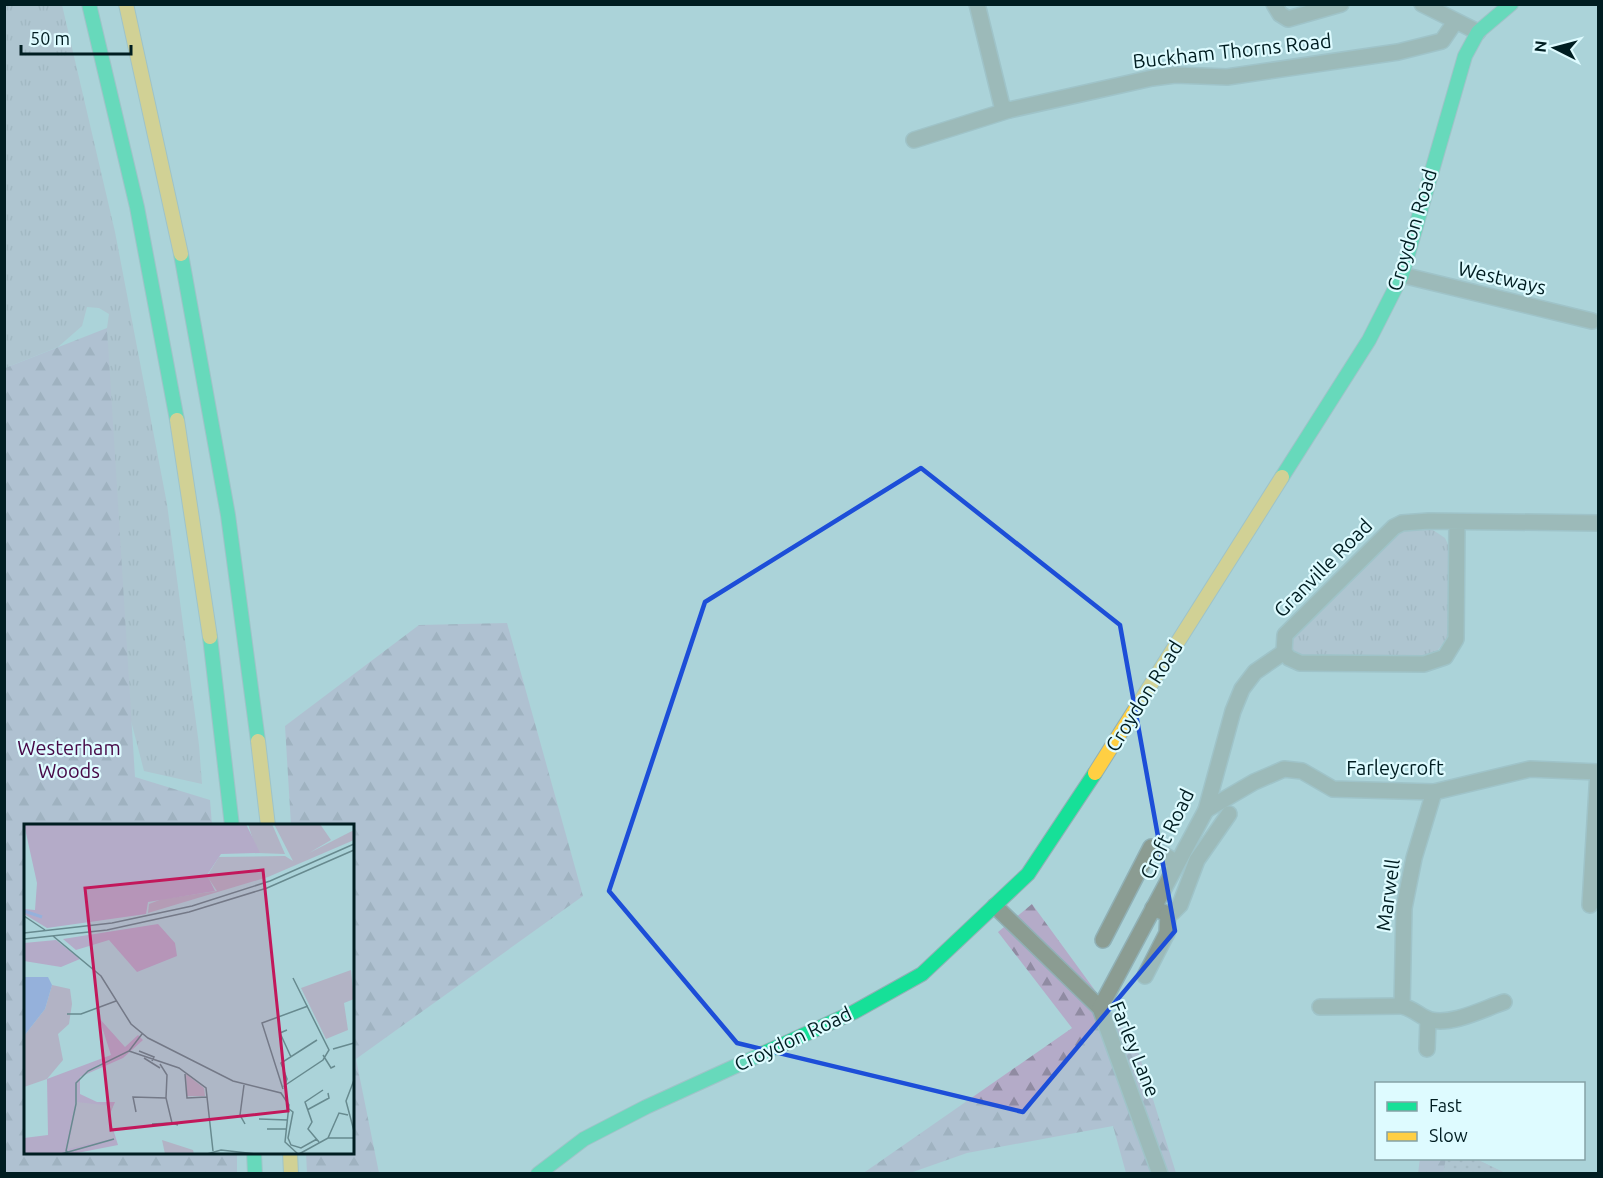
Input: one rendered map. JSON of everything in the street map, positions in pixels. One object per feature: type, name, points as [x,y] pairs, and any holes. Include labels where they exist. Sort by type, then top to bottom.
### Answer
[{"type":"main road","points":[[89,4],[132,185],[176,413],[211,640],[232,824]]},
{"type":"main road","points":[[126,4],[174,213],[209,396],[243,610],[268,824]]},
{"type":"main road","name":"Croydon Road","points":[[538,1173],[584,1139],[636,1112],[854,1012],[922,974],[1028,874],[1070,812],[1363,350],[1402,275],[1465,56],[1478,32],[1511,4]]},
{"type":"main road","points":[[254,1154],[255,1173]]},
{"type":"main road","points":[[290,1154],[291,1173]]},
{"type":"street","points":[[977,4],[1002,106],[1009,110]]},
{"type":"street","points":[[1274,4],[1280,14],[1288,18],[1341,4]]},
{"type":"street","points":[[1422,4],[1438,8],[1455,22],[1478,32]]},
{"type":"street","name":"Buckham Thorns Road","points":[[914,140],[1009,110],[1152,78],[1175,75],[1227,77],[1398,52],[1442,41],[1455,22]]},
{"type":"street","name":"Westways","points":[[1402,275],[1592,321]]},
{"type":"street","name":"Granville Road","points":[[1284,652],[1286,635],[1394,527],[1409,522],[1599,523]]},
{"type":"street","points":[[1284,652],[1289,658],[1300,663],[1424,664],[1445,657],[1456,639],[1457,522]]},
{"type":"street","name":"Croft Road","points":[[1100,1008],[1161,911],[1177,863],[1206,810],[1233,711],[1242,689],[1254,672],[1284,652]]},
{"type":"street","name":"Farleycroft","points":[[1206,810],[1254,782],[1284,769],[1302,771],[1333,789],[1434,792],[1530,769],[1598,772],[1590,905]]},
{"type":"street","name":"Marwell","points":[[1402,1006],[1404,908],[1414,858],[1434,792]]},
{"type":"street","points":[[1145,976],[1167,933],[1161,911],[1173,912],[1180,905],[1197,860],[1229,814]]},
{"type":"street","points":[[1103,940],[1151,847],[1177,863]]},
{"type":"street","name":"Farley Lane","points":[[995,906],[1100,1008],[1160,1173]]},
{"type":"street","points":[[1320,1006],[1402,1006],[1415,1009],[1428,1020],[1443,1021],[1504,1002]]},
{"type":"street","points":[[1427,1049],[1428,1020]]},
{"type":"highlighted area","points":[[921,468],[1120,625],[1175,931],[1023,1112],[737,1043],[609,891],[705,602]]},
{"type":"green space","points":[[5,5],[62,5],[115,232],[167,504],[199,745],[202,784],[144,771],[121,682],[107,328],[109,314],[99,308],[87,307],[82,326],[58,347],[5,368]]},
{"type":"green space","name":"Westerham Woods","points":[[107,328],[135,777],[210,800],[212,824],[24,824],[24,1154],[237,1154],[237,1173],[5,1173],[5,368]]},
{"type":"green space","points":[[1430,528],[1445,538],[1451,551],[1449,636],[1433,656],[1300,657],[1293,652],[1293,637],[1399,532]]},
{"type":"green space","points":[[507,623],[583,896],[356,1059],[379,1173],[307,1173],[306,1154],[354,1154],[354,824],[291,824],[285,726],[419,625]]},
{"type":"green space","points":[[1032,904],[1137,1048],[1176,1173],[1126,1173],[1113,1126],[967,1153],[910,1173],[862,1174],[1072,1028],[998,932]]},
{"type":"green space","points":[[1420,1160],[1478,1160],[1505,1173],[1418,1174]]},
{"type":"green space","points":[[1446,1160],[1478,1160],[1505,1173],[1443,1173]]},
{"type":"traffic: fast","points":[[89,4],[137,207],[177,420]]},
{"type":"traffic: fast","points":[[1282,477],[1369,340],[1402,275],[1465,56],[1478,32],[1511,4]]},
{"type":"traffic: fast","points":[[181,254],[228,515],[258,741]]},
{"type":"traffic: fast","points":[[210,637],[232,824]]},
{"type":"traffic: fast","points":[[538,1174],[584,1139],[646,1107],[854,1012],[922,974],[1028,874],[1095,773]]},
{"type":"traffic: fast","points":[[254,1154],[255,1174]]},
{"type":"traffic: slow","points":[[126,4],[181,254]]},
{"type":"traffic: slow","points":[[177,420],[210,637]]},
{"type":"traffic: slow","points":[[1095,773],[1282,477]]},
{"type":"traffic: slow","points":[[258,741],[268,824]]},
{"type":"traffic: slow","points":[[290,1154],[291,1174]]}]
